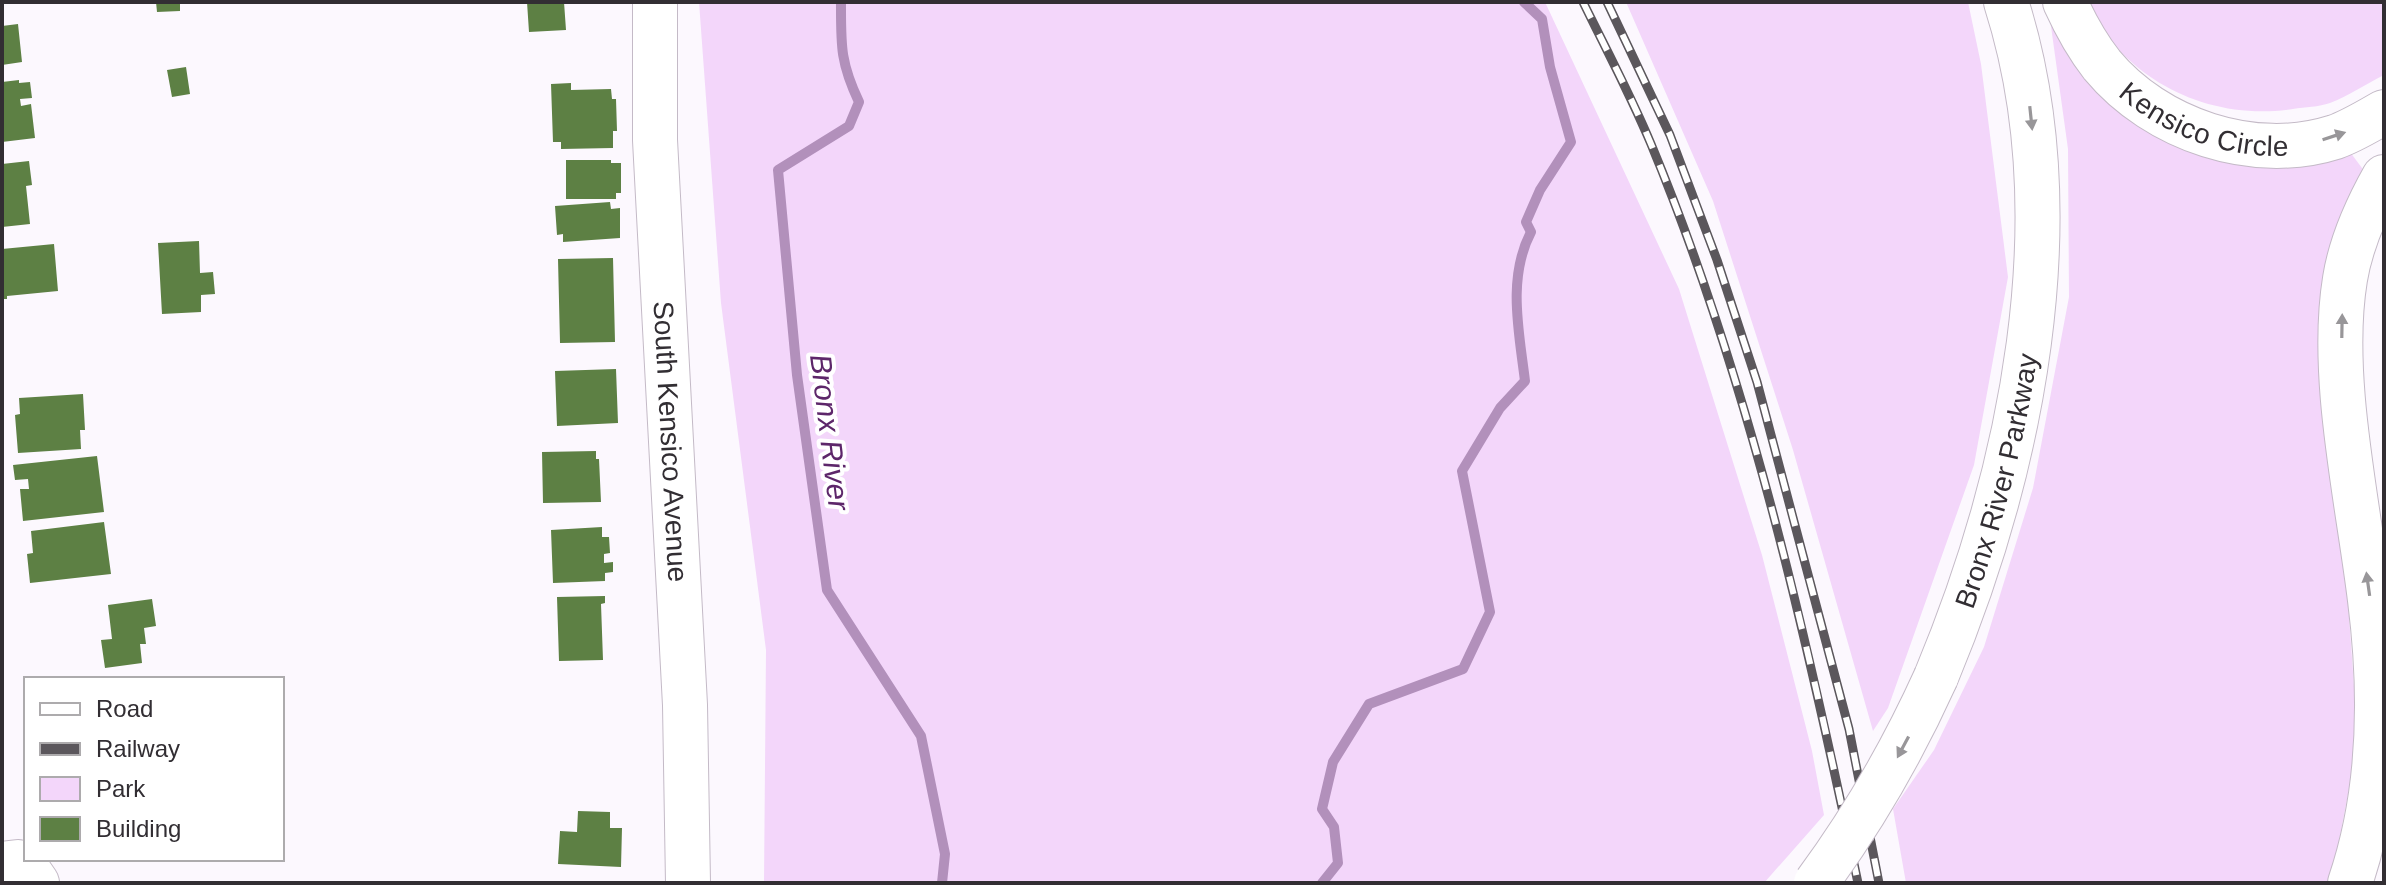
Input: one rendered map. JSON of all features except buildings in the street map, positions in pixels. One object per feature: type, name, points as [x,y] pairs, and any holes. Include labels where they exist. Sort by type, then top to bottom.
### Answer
[{"type":"main road","name":"South Kensico Avenue","points":[[655,2],[655,140],[685,705],[688,883]]},
{"type":"main road","name":"Kensico Circle","points":[[2065,2],[2087,45],[2123,86],[2167,117],[2213,137],[2257,146],[2309,143],[2335,136],[2384,112]]},
{"type":"main road","name":"Bronx River Parkway","points":[[1816,883],[1874,799],[1906,743],[1936,677],[1981,558],[2000,496],[2027,362],[2035,262],[2035,176],[2029,102],[2015,15]]},
{"type":"main road","points":[[2384,177],[2369,205],[2350,256],[2341,329],[2344,398],[2384,739]]},
{"type":"main road","points":[[2350,883],[2364,832],[2375,766],[2376,672]]},
{"type":"main road","points":[[2379,883],[2384,856]]},
{"type":"main road","points":[[2,864],[18,862],[26,867],[37,883]]},
{"type":"green space","points":[[699,2],[1545,2],[1679,289],[1762,555],[1812,751],[1824,815],[1764,883],[764,883],[766,650],[721,303]]},
{"type":"green space","points":[[1626,2],[1968,2],[1981,64],[2008,277],[1974,465],[1888,708],[1873,731],[1793,450],[1713,201]]},
{"type":"green space","points":[[2086,2],[2384,2],[2384,75],[2337,100],[2317,106],[2261,111],[2230,109],[2172,90],[2146,74],[2102,30]]},
{"type":"green space","points":[[2049,12],[2162,132],[2344,144],[2365,172],[2342,519],[2358,742],[2331,883],[1906,883],[1893,809],[1934,750],[1984,647],[2033,488],[2069,297],[2068,149]]},
{"type":"waterway","name":"Bronx River","points":[[841,2],[843,53],[859,102],[849,126],[778,170],[797,375],[827,590],[921,736],[945,854],[942,883]]},
{"type":"waterway","name":"Bronx River","points":[[1322,883],[1338,863],[1334,827],[1322,809],[1333,762],[1369,704],[1463,669],[1490,612],[1462,471],[1500,408],[1525,381],[1517,286],[1519,268],[1531,232],[1526,222],[1540,190],[1571,142],[1550,67],[1542,19],[1524,2]]},
{"type":"railway","points":[[1583,2],[1651,144],[1686,233],[1746,416],[1818,696],[1858,883]]},
{"type":"railway","points":[[1607,2],[1670,135],[1717,260],[1757,382],[1849,729],[1879,883]]}]
